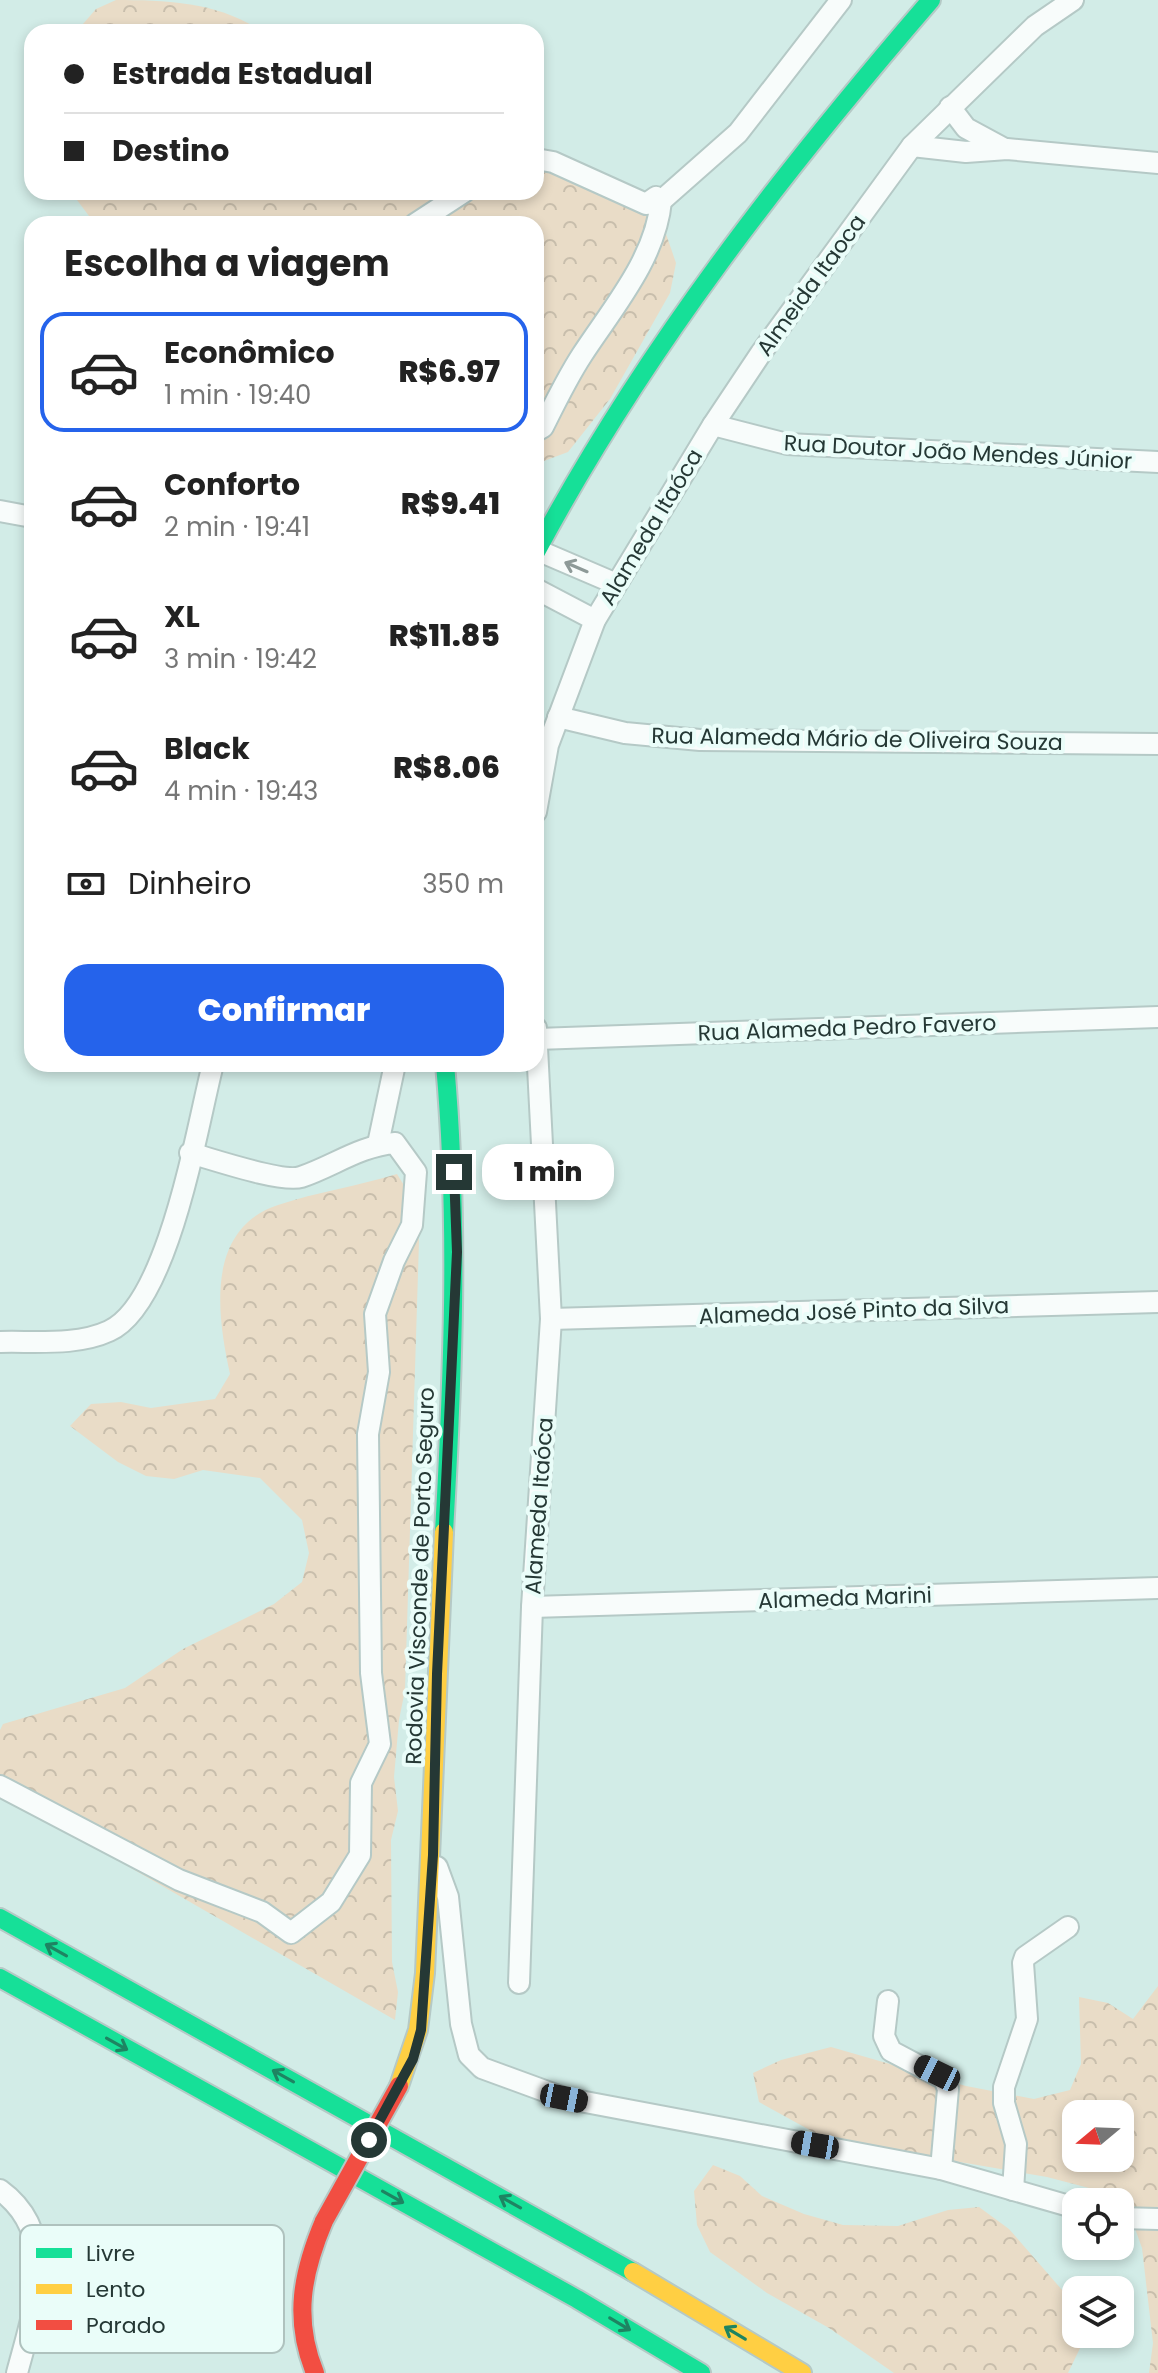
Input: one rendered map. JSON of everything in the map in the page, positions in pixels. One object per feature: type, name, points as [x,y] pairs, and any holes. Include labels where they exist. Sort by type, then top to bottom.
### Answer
[{"type":"main road","points":[[544,536],[596,439],[724,252],[824,124],[931,0]]},
{"type":"main road","name":"Rodovia Visconde de Porto Seguro","points":[[315,2373],[303,2338],[300,2292],[310,2252],[413,2059],[421,2030],[433,1855],[437,1674],[457,1252],[446,1072]]},
{"type":"main road","points":[[0,1918],[596,2250],[802,2373]]},
{"type":"main road","points":[[0,1978],[577,2299],[701,2373]]},
{"type":"street","points":[[544,425],[580,358],[614,310],[639,265],[659,219],[661,201],[738,133],[841,0]]},
{"type":"street","name":"Almeida Itaoca","points":[[713,425],[761,353],[912,146],[1035,26],[1073,0]]},
{"type":"street","points":[[950,107],[966,128],[1007,149]]},
{"type":"street","points":[[912,146],[966,152],[1007,149],[1158,163]]},
{"type":"street","points":[[544,160],[646,204],[656,197],[661,201]]},
{"type":"street","points":[[427,216],[452,200]]},
{"type":"street","name":"Rua Doutor João Mendes Júnior","points":[[713,425],[760,440],[787,444],[1158,462]]},
{"type":"street","name":"Alameda Itaóca","points":[[544,767],[548,745],[595,620],[614,583],[713,425]]},
{"type":"street","points":[[0,511],[24,516]]},
{"type":"street","points":[[544,554],[614,583]]},
{"type":"street","points":[[544,593],[595,620]]},
{"type":"street","name":"Rua Alameda Mário de Oliveira Souza","points":[[558,717],[625,733],[700,740],[1158,744]]},
{"type":"street","name":"Rua Alameda Pedro Favero","points":[[544,1039],[1158,1017]]},
{"type":"street","points":[[0,1342],[70,1340],[110,1331],[143,1298],[173,1234],[211,1072]]},
{"type":"street","points":[[378,1144],[393,1072]]},
{"type":"street","name":"Alameda Itaóca","points":[[519,1983],[532,1607],[551,1319],[539,1072]]},
{"type":"street","points":[[0,1786],[179,1880],[262,1912],[291,1933],[331,1902],[360,1855],[361,1783],[380,1744],[371,1673],[368,1543],[368,1434],[379,1372],[375,1314],[394,1261],[412,1225],[416,1172],[395,1143],[378,1144],[342,1156],[298,1179],[246,1169],[190,1153]]},
{"type":"street","name":"Alameda José Pinto da Silva","points":[[551,1319],[1158,1302]]},
{"type":"street","name":"Alameda Marini","points":[[532,1607],[1158,1588]]},
{"type":"street","points":[[433,1855],[448,1897],[461,2024],[469,2055],[482,2068],[564,2098],[941,2169],[1062,2204]]},
{"type":"street","points":[[1013,2190],[1016,2144],[1004,2103],[1004,2087],[1027,2019],[1023,1963],[1025,1957],[1068,1927]]},
{"type":"street","points":[[888,2001],[886,2045],[891,2051],[937,2073],[948,2089],[941,2169]]},
{"type":"street","points":[[0,2190],[31,2225]]},
{"type":"street","points":[[1134,2218],[1158,2219]]},
{"type":"street","points":[[17,2373],[22,2353]]},
{"type":"green space","points":[[116,0],[173,2],[211,9],[249,24],[83,24],[96,9]]},
{"type":"green space","points":[[544,159],[646,210],[665,231],[676,263],[670,293],[610,399],[568,452],[544,461],[544,216],[89,216],[77,200],[544,200]]},
{"type":"green space","points":[[397,1174],[413,1200],[419,1241],[405,1690],[394,1777],[398,1811],[391,1840],[392,1962],[398,1992],[395,2020],[65,1830],[0,1778],[0,1730],[3,1724],[125,1688],[183,1649],[274,1604],[302,1582],[309,1553],[302,1520],[260,1478],[203,1470],[174,1479],[146,1476],[118,1462],[70,1426],[91,1404],[121,1402],[151,1408],[215,1399],[230,1374],[220,1301],[227,1253],[238,1233],[254,1217],[278,1205]]},
{"type":"green space","points":[[1158,1986],[1158,2373],[1149,2373],[1153,2343],[1142,2248],[1134,2226],[1134,2188],[1089,2188],[1047,2177],[826,2139],[759,2102],[753,2073],[781,2060],[831,2047],[966,2086],[1034,2099],[1070,2090],[1081,2064],[1079,1997],[1108,2003],[1133,2019]]},
{"type":"green space","points":[[713,2165],[740,2176],[762,2196],[804,2214],[843,2225],[898,2226],[948,2210],[979,2207],[1009,2229],[1062,2290],[1062,2348],[1080,2348],[1068,2373],[894,2373],[829,2328],[767,2293],[710,2252],[697,2225],[694,2191]]},
{"type":"traffic: fast","points":[[544,538],[622,405],[718,265],[822,131],[931,0]]},
{"type":"traffic: fast","points":[[444,1532],[453,1298],[452,1181],[446,1072]]},
{"type":"traffic: fast","points":[[0,1918],[633,2272]]},
{"type":"traffic: fast","points":[[0,1978],[577,2299],[701,2373]]},
{"type":"traffic: slow","points":[[399,2086],[418,2030],[425,1973],[444,1532]]},
{"type":"traffic: slow","points":[[633,2272],[802,2373]]},
{"type":"traffic: jam","points":[[324,2221],[399,2086]]},
{"type":"traffic: jam","points":[[315,2373],[304,2334],[303,2296],[310,2259],[324,2221]]},
{"type":"route","points":[[369,2140],[413,2059],[421,2030],[433,1855],[437,1674],[457,1252],[454,1172]]}]
